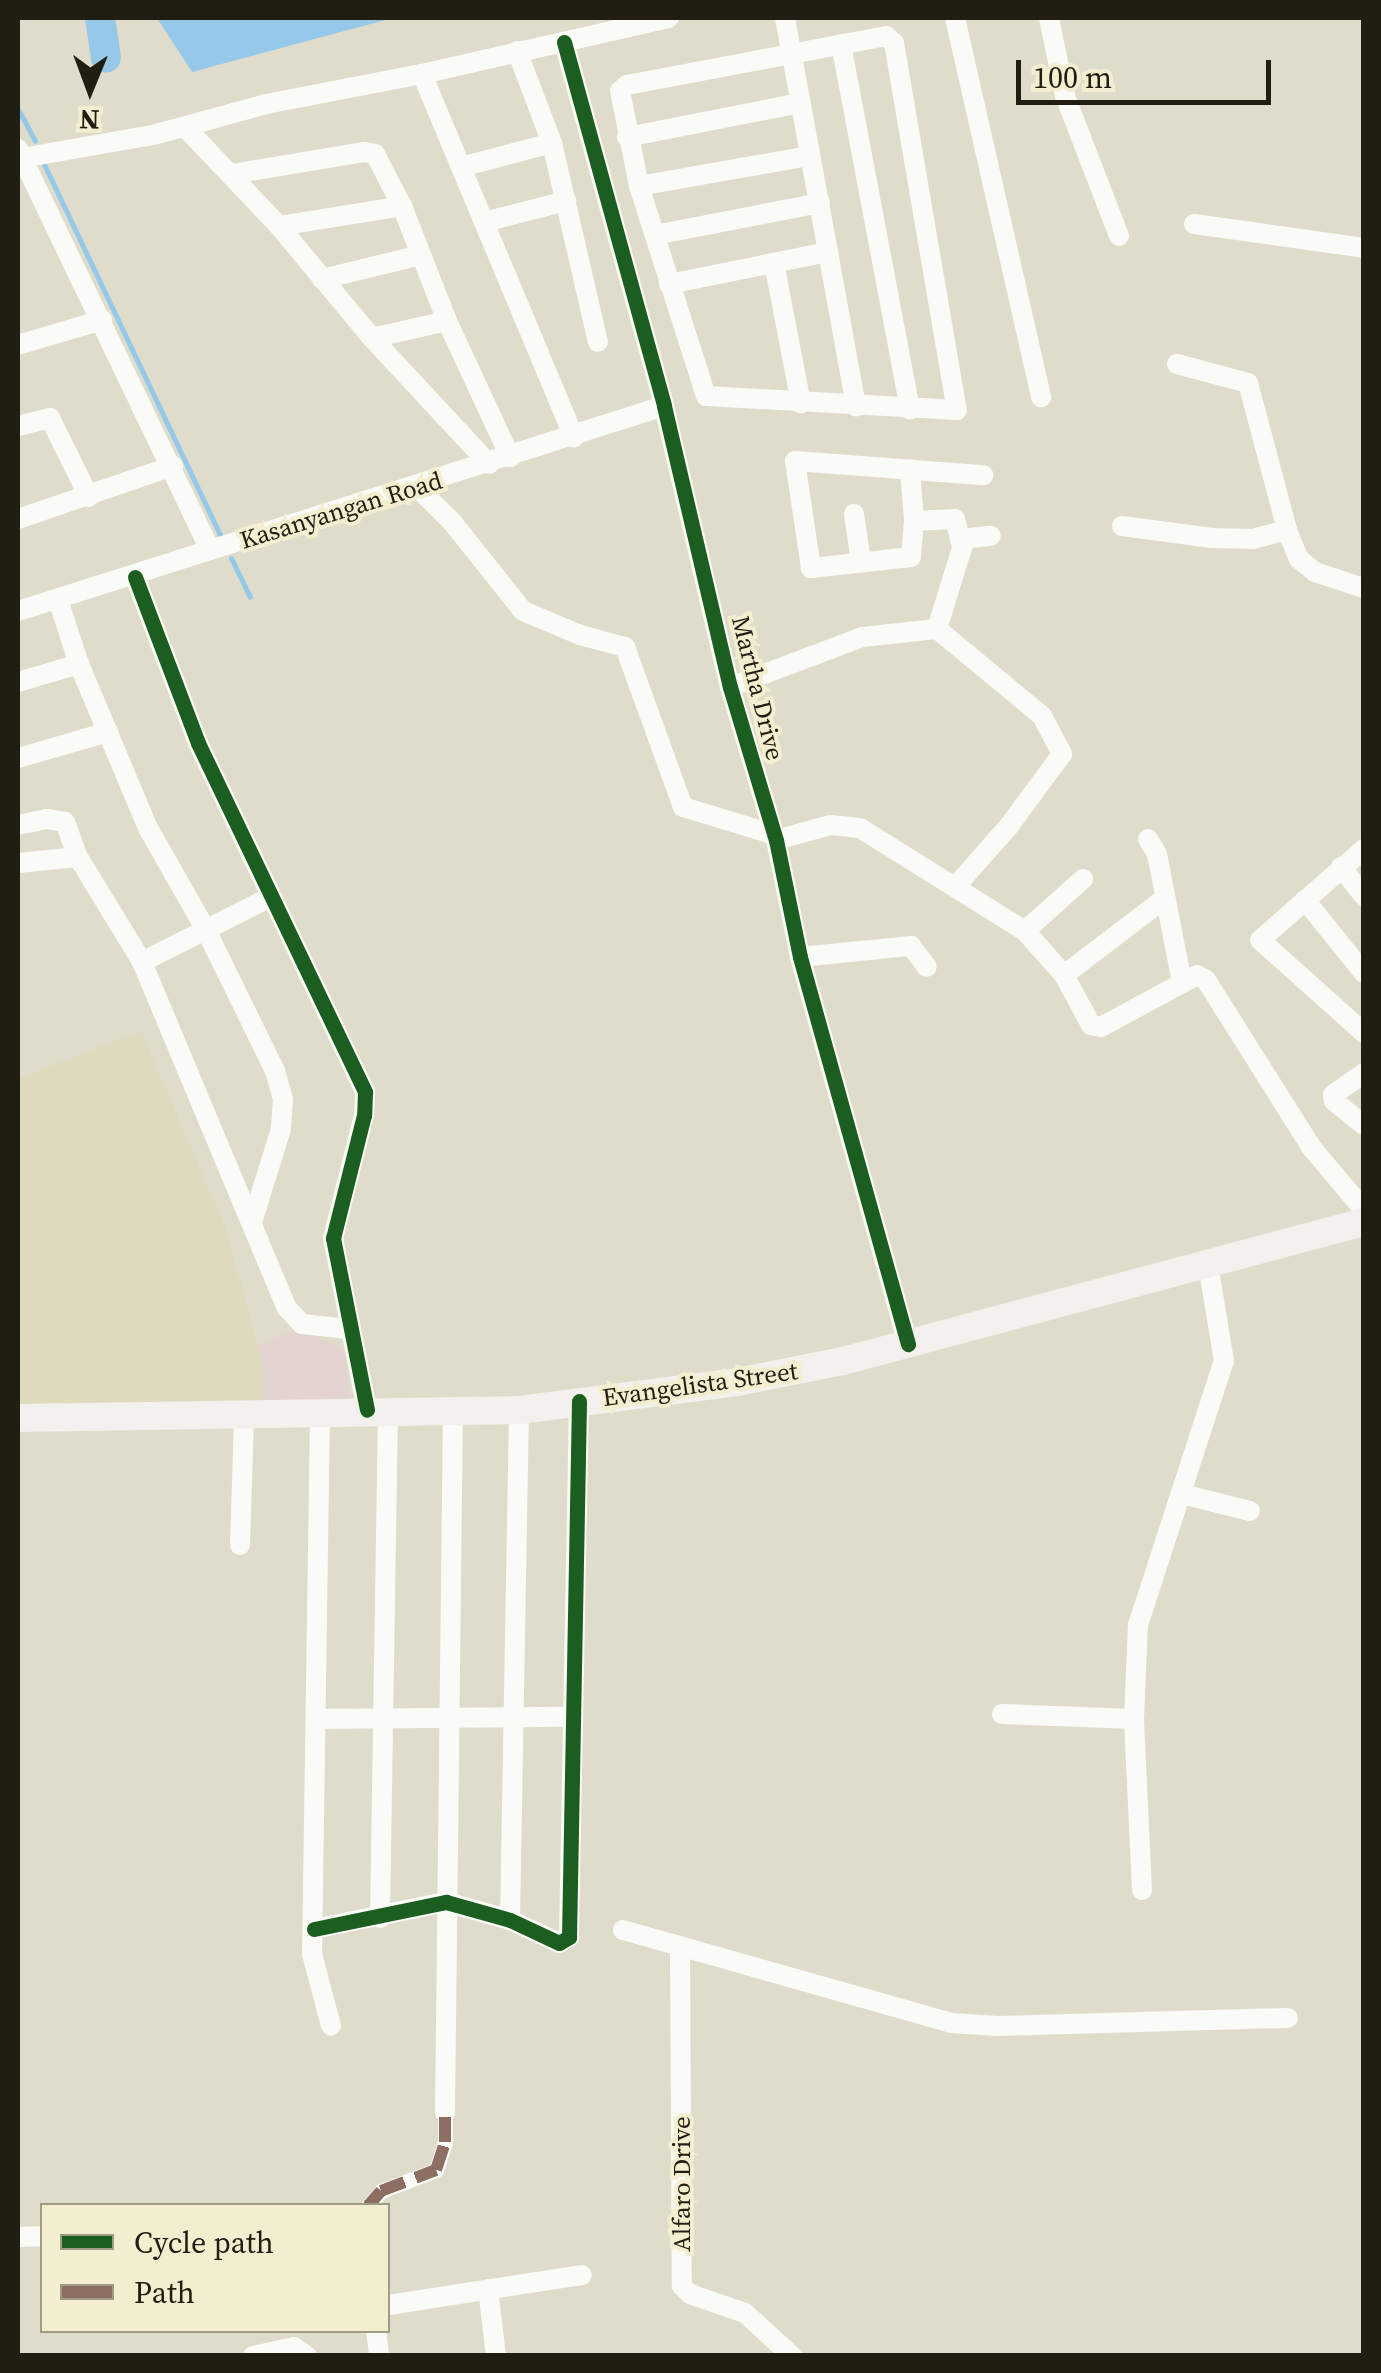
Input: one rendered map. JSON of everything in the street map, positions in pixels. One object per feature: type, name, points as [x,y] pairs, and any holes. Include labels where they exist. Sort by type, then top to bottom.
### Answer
[{"type":"main road","name":"Evangelista Street","points":[[18,1418],[519,1410],[738,1382],[908,1344],[1364,1222]]},
{"type":"street","points":[[210,550],[196,528],[173,466],[20,153],[185,128],[266,104],[422,74],[670,18]]},
{"type":"street","points":[[784,18],[856,406]]},
{"type":"street","points":[[956,18],[1040,397]]},
{"type":"street","points":[[1049,18],[1066,96],[1119,236]]},
{"type":"street","points":[[886,36],[894,43],[958,401],[957,410],[951,412],[706,396],[669,284],[627,136],[620,98],[627,85],[841,44],[886,36]]},
{"type":"street","name":"Martha Drive","points":[[564,42],[664,406],[730,687],[775,838],[800,957],[908,1344]]},
{"type":"street","points":[[841,44],[910,410]]},
{"type":"street","points":[[517,51],[552,142],[598,342]]},
{"type":"street","points":[[422,74],[574,436]]},
{"type":"street","points":[[627,136],[800,103]]},
{"type":"street","points":[[185,128],[232,174],[372,338],[489,464]]},
{"type":"street","points":[[461,167],[552,142]]},
{"type":"street","points":[[232,174],[370,152],[402,206],[447,321],[510,457]]},
{"type":"street","points":[[640,186],[810,156]]},
{"type":"street","points":[[484,222],[566,201]]},
{"type":"street","points":[[655,235],[820,202]]},
{"type":"street","points":[[279,226],[402,206]]},
{"type":"street","points":[[1194,224],[1364,248]]},
{"type":"street","points":[[669,284],[828,252]]},
{"type":"street","points":[[322,279],[421,256]]},
{"type":"street","points":[[774,263],[802,403]]},
{"type":"street","points":[[19,341],[102,320]]},
{"type":"street","points":[[372,338],[447,321]]},
{"type":"street","points":[[1177,364],[1248,383],[1287,530],[1305,567],[1364,588]]},
{"type":"street","name":"Kasanyangan Road","points":[[18,611],[664,406]]},
{"type":"street","points":[[18,426],[50,418],[89,497]]},
{"type":"street","points":[[910,469],[914,522],[911,557],[810,568],[795,461],[910,469],[983,475]]},
{"type":"street","points":[[18,519],[173,466]]},
{"type":"street","points":[[415,486],[453,523],[522,610],[580,635],[625,647],[683,807],[775,838],[831,825],[860,828],[1025,931],[1064,976],[1091,1024],[1101,1027],[1197,975],[1206,980],[1311,1148],[1364,1210]]},
{"type":"street","points":[[854,514],[861,562]]},
{"type":"street","points":[[914,522],[954,519],[960,538],[962,558],[937,629]]},
{"type":"street","points":[[1122,526],[1212,538],[1253,539],[1287,530]]},
{"type":"street","points":[[960,538],[991,536]]},
{"type":"street","points":[[134,576],[198,743],[365,1092],[364,1115],[334,1238],[349,1329],[378,1410],[386,1720],[380,1918]]},
{"type":"street","points":[[58,600],[79,664],[148,828],[206,930],[275,1071],[284,1098],[281,1129],[253,1219]]},
{"type":"street","points":[[730,687],[862,637],[937,629],[1042,716],[1062,754],[1009,826],[955,887]]},
{"type":"street","points":[[18,682],[79,664]]},
{"type":"street","points":[[18,758],[108,732]]},
{"type":"street","points":[[18,825],[60,819],[78,858],[142,962],[295,1319],[349,1329]]},
{"type":"street","points":[[1148,840],[1157,854],[1182,982]]},
{"type":"street","points":[[1364,849],[1262,934],[1263,946],[1364,1034]]},
{"type":"street","points":[[18,862],[78,858]]},
{"type":"street","points":[[1341,868],[1364,896]]},
{"type":"street","points":[[1025,931],[1083,879]]},
{"type":"street","points":[[142,962],[270,897]]},
{"type":"street","points":[[1064,976],[1164,900]]},
{"type":"street","points":[[1305,900],[1364,973]]},
{"type":"street","points":[[800,957],[911,946],[927,967]]},
{"type":"street","points":[[1364,1073],[1333,1095],[1334,1101],[1364,1125]]},
{"type":"street","points":[[1142,1890],[1134,1719],[1138,1625],[1224,1361],[1208,1264]]},
{"type":"street","points":[[314,1929],[446,1902],[510,1920],[559,1942],[569,1937],[570,1717],[580,1401]]},
{"type":"street","points":[[370,2203],[380,2191],[436,2170],[445,2142],[452,1409]]},
{"type":"street","points":[[510,1920],[519,1410]]},
{"type":"street","points":[[320,1411],[314,1929],[316,1975],[332,2026]]},
{"type":"street","points":[[240,1545],[244,1416]]},
{"type":"street","points":[[1182,1494],[1250,1511]]},
{"type":"street","points":[[1002,1714],[1134,1719]]},
{"type":"street","points":[[317,1719],[570,1717]]},
{"type":"street","points":[[623,1930],[951,2023],[998,2026],[1288,2018]]},
{"type":"street","name":"Alfaro Drive","points":[[680,1948],[682,2286],[690,2294],[745,2313],[779,2352]]},
{"type":"street","points":[[390,2305],[582,2275]]},
{"type":"street","points":[[488,2290],[496,2356]]},
{"type":"street","points":[[252,2356],[294,2347],[307,2356]]},
{"type":"shaded area","points":[[141,1031],[227,1231],[263,1366],[263,1404],[19,1404],[18,1079]]},
{"type":"shaded area","points":[[298,1328],[344,1350],[352,1404],[263,1404],[258,1345]]},
{"type":"water","points":[[157,18],[393,18],[192,72]]},
{"type":"waterway","points":[[100,18],[106,58]]},
{"type":"waterway","points":[[18,109],[35,141]]},
{"type":"waterway","points":[[43,162],[222,539]]},
{"type":"waterway","points":[[231,558],[250,597]]},
{"type":"marked path","points":[[371,2203],[381,2191],[436,2170],[445,2142],[445,2112]]},
{"type":"cycle path","points":[[564,42],[664,406],[730,687],[776,840],[800,957],[908,1344]]},
{"type":"cycle path","points":[[135,577],[198,743],[365,1092],[364,1115],[333,1238],[367,1410]]},
{"type":"cycle path","points":[[314,1929],[446,1902],[510,1920],[559,1943],[569,1937],[579,1401]]}]
